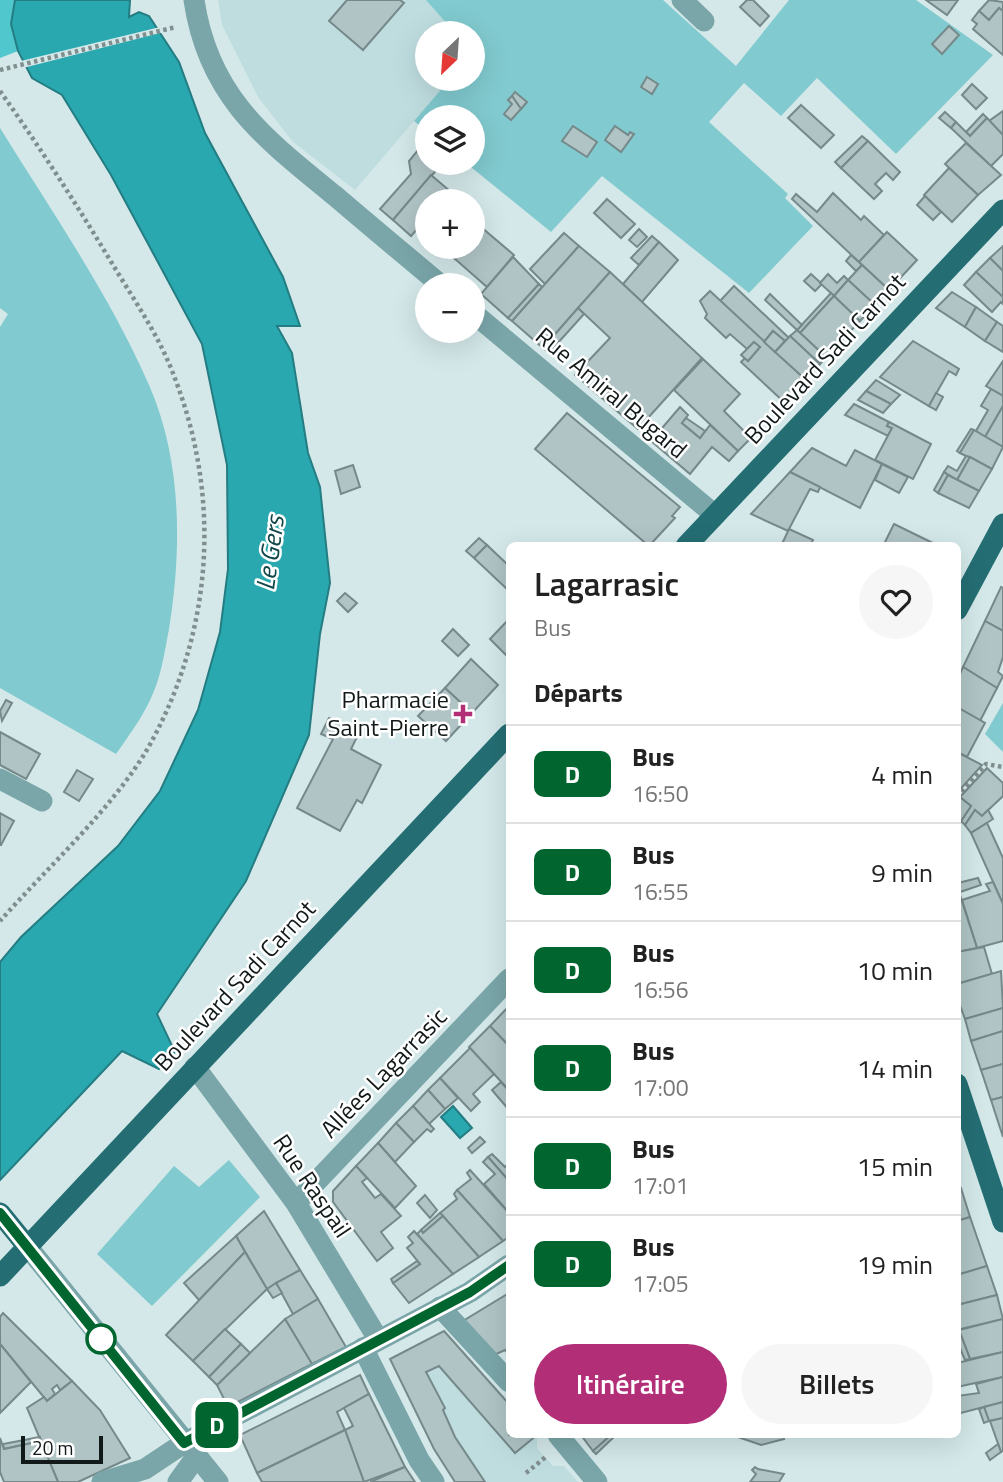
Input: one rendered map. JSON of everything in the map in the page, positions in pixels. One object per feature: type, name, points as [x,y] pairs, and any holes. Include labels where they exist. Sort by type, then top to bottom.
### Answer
[{"type":"main road","name":"Boulevard Sadi Carnot","points":[[692,542],[1003,210]]},
{"type":"main road","points":[[961,603],[1003,524]]},
{"type":"main road","name":"Boulevard Sadi Carnot","points":[[0,1276],[506,737]]},
{"type":"main road","points":[[961,1096],[1003,1222]]},
{"type":"main road","points":[[0,1213],[27,1246]]},
{"type":"street","points":[[194,0],[197,22],[211,62],[233,100],[264,138],[427,273]]},
{"type":"street","points":[[682,0],[704,21]]},
{"type":"street","name":"Rue Amiral Bugard","points":[[485,323],[715,515]]},
{"type":"street","points":[[0,779],[42,801]]},
{"type":"street","name":"Allées Lagarrasic","points":[[296,1203],[506,982]]},
{"type":"street","name":"Rue Raspail","points":[[195,1067],[296,1203],[370,1343],[419,1460],[434,1482]]},
{"type":"street","points":[[27,1246],[218,1482]]},
{"type":"street","points":[[102,1482],[145,1469],[190,1450],[370,1343],[440,1307],[506,1267]]},
{"type":"street","points":[[440,1307],[506,1379]]},
{"type":"street","points":[[560,1438],[597,1482]]},
{"type":"street","points":[[178,1482],[190,1450]]},
{"type":"path","points":[[0,70],[174,27]]},
{"type":"path","points":[[0,91],[57,172],[173,373],[193,430],[202,477],[206,536],[205,576],[187,660],[174,696],[147,749],[118,789],[0,921]]},
{"type":"path","points":[[961,792],[986,764],[1003,767]]},
{"type":"shaded area","points":[[0,0],[15,0],[11,24],[18,51],[0,58]]},
{"type":"shaded area","points":[[218,0],[426,0],[444,21],[415,21],[415,91],[440,91],[428,105],[415,105],[415,120],[355,190],[293,142],[258,97],[222,25]]},
{"type":"shaded area","points":[[426,0],[663,0],[736,66],[789,0],[916,0],[993,55],[896,154],[817,78],[781,116],[744,83],[709,122],[788,194],[785,198],[813,226],[749,293],[602,176],[551,232],[481,175],[485,175],[485,105],[428,105],[440,91],[485,91],[485,21],[444,21]]},
{"type":"shaded area","points":[[0,128],[116,318],[149,385],[168,444],[177,536],[169,629],[154,691],[142,716],[116,754],[0,688],[0,327],[8,314],[0,308]]},
{"type":"shaded area","points":[[1003,703],[1003,752],[985,734]]},
{"type":"shaded area","points":[[229,1160],[260,1197],[152,1306],[97,1254],[174,1166],[199,1187]]},
{"type":"shaded area","points":[[444,1331],[506,1401],[506,1438],[537,1438],[537,1448],[553,1466],[564,1466],[578,1482],[455,1482],[434,1449],[390,1359]]},
{"type":"water","name":"Le Gers","points":[[15,0],[130,0],[129,17],[139,12],[149,16],[179,62],[205,133],[283,277],[300,326],[277,326],[292,353],[308,453],[320,487],[330,583],[320,634],[309,735],[246,881],[157,1014],[175,1052],[159,1069],[122,1051],[0,1180],[0,962],[21,937],[118,846],[160,791],[198,710],[220,632],[228,569],[227,465],[202,344],[111,175],[62,95],[32,78],[18,51],[11,24]]},
{"type":"water","points":[[453,1106],[472,1128],[460,1138],[441,1117]]},
{"type":"pier","points":[[160,27],[164,32],[23,68],[21,61]]},
{"type":"building","points":[[347,0],[400,0],[404,3],[363,50],[329,21]]},
{"type":"building","points":[[747,0],[753,0],[769,16],[760,26],[740,7]]},
{"type":"building","points":[[926,0],[958,0],[947,15]]},
{"type":"building","points":[[989,0],[1003,2],[1003,11],[999,8],[989,20],[979,11]]},
{"type":"building","points":[[999,8],[1003,11],[1003,55],[973,29],[977,24],[972,20],[979,11],[989,20]]},
{"type":"building","points":[[949,26],[959,35],[942,54],[932,44]]},
{"type":"building","points":[[647,77],[658,84],[652,94],[641,87]]},
{"type":"building","points":[[972,84],[987,98],[976,109],[962,95]]},
{"type":"building","points":[[515,92],[527,102],[521,109],[512,96]]},
{"type":"building","points":[[512,96],[521,109],[511,120],[504,114],[512,104],[508,100]]},
{"type":"building","points":[[801,105],[834,135],[821,148],[788,118]]},
{"type":"building","points":[[1003,111],[1003,135],[989,121]]},
{"type":"building","points":[[945,112],[956,122],[951,128],[939,118]]},
{"type":"building","points":[[983,114],[987,118],[970,136],[966,132]]},
{"type":"building","points":[[987,118],[1003,135],[1003,154],[991,166],[951,128],[956,122],[970,136]]},
{"type":"building","points":[[573,126],[597,142],[587,157],[562,141]]},
{"type":"building","points":[[615,126],[628,135],[630,132],[634,134],[621,152],[605,140]]},
{"type":"building","points":[[862,136],[868,141],[841,168],[835,162]]},
{"type":"building","points":[[868,141],[900,172],[893,180],[886,173],[875,184],[882,191],[874,199],[841,168]]},
{"type":"building","points":[[966,143],[1001,175],[978,195],[945,164]]},
{"type":"building","points":[[415,154],[415,175],[432,175],[420,189],[415,189],[415,195],[393,220],[380,209],[411,174],[409,161]]},
{"type":"building","points":[[949,168],[978,195],[952,222],[924,195]]},
{"type":"building","points":[[431,175],[448,189],[419,189]]},
{"type":"building","points":[[833,193],[861,220],[864,216],[884,235],[859,262],[792,199],[796,194],[817,212]]},
{"type":"building","points":[[415,194],[415,232],[411,236],[393,220]]},
{"type":"building","points":[[925,196],[941,212],[933,220],[917,205]]},
{"type":"building","points":[[607,199],[635,224],[621,238],[594,213]]},
{"type":"building","points":[[639,229],[647,237],[637,247],[629,240]]},
{"type":"building","points":[[485,230],[514,255],[487,287],[485,273],[471,273],[455,259],[485,259]]},
{"type":"building","points":[[887,232],[917,260],[889,290],[859,262]]},
{"type":"building","points":[[564,233],[579,246],[545,284],[530,269]]},
{"type":"building","points":[[652,236],[659,242],[639,265],[631,258]]},
{"type":"building","points":[[659,242],[678,260],[642,302],[623,284]]},
{"type":"building","points":[[579,246],[610,272],[543,348],[512,321]]},
{"type":"building","points":[[1003,246],[1003,271],[990,258]]},
{"type":"building","points":[[851,255],[862,265],[856,271],[846,261]]},
{"type":"building","points":[[513,257],[539,284],[508,318],[485,298],[485,289]]},
{"type":"building","points":[[990,258],[1003,271],[1003,297],[976,272]]},
{"type":"building","points":[[862,265],[889,290],[875,305],[848,280]]},
{"type":"building","points":[[610,272],[702,358],[638,429],[575,375],[610,338],[578,308]]},
{"type":"building","points":[[976,272],[1003,297],[1003,304],[1001,302],[992,312],[964,285]]},
{"type":"building","points":[[811,274],[822,284],[815,291],[804,281]]},
{"type":"building","points":[[828,274],[837,283],[844,276],[848,280],[834,296],[820,283]]},
{"type":"building","points":[[848,280],[875,305],[860,321],[834,296]]},
{"type":"building","points":[[539,284],[542,287],[512,321],[508,318]]},
{"type":"building","points":[[734,286],[789,338],[785,341],[773,331],[764,342],[720,301]]},
{"type":"building","points":[[710,291],[805,379],[784,402],[741,362],[745,358],[748,361],[760,347],[754,342],[747,349],[730,334],[726,338],[705,318],[707,314],[700,301]]},
{"type":"building","points":[[952,292],[976,307],[965,327],[936,308]]},
{"type":"building","points":[[831,293],[834,296],[800,333],[797,330]]},
{"type":"building","points":[[770,294],[802,325],[797,330],[765,300]]},
{"type":"building","points":[[834,296],[860,321],[826,357],[800,333]]},
{"type":"building","points":[[976,307],[997,322],[985,341],[965,327]]},
{"type":"building","points":[[578,308],[584,314],[556,345],[550,340]]},
{"type":"building","points":[[997,322],[1003,326],[1003,352],[985,341]]},
{"type":"building","points":[[797,330],[826,357],[820,364],[790,336]]},
{"type":"building","points":[[773,331],[785,341],[775,352],[764,342]]},
{"type":"building","points":[[790,336],[820,364],[805,379],[775,352]]},
{"type":"building","points":[[550,340],[556,345],[550,353],[543,348]]},
{"type":"building","points":[[913,341],[959,369],[956,375],[949,371],[929,406],[880,377]]},
{"type":"building","points":[[754,342],[760,347],[748,361],[741,355]]},
{"type":"building","points":[[703,359],[740,394],[724,411],[751,438],[738,451],[674,390]]},
{"type":"building","points":[[1003,361],[1003,396],[986,386]]},
{"type":"building","points":[[876,380],[900,395],[891,404],[866,391]]},
{"type":"building","points":[[991,389],[1003,396],[1003,406],[985,437],[976,431],[988,410],[981,406]]},
{"type":"building","points":[[866,391],[891,404],[883,413],[858,400]]},
{"type":"building","points":[[936,393],[943,397],[936,410],[929,406]]},
{"type":"building","points":[[854,404],[889,422],[887,426],[892,428],[888,436],[845,415]]},
{"type":"building","points":[[1003,406],[1003,447],[985,437]]},
{"type":"building","points":[[680,407],[688,415],[682,423],[700,438],[710,425],[738,451],[729,461],[712,447],[690,474],[651,441]]},
{"type":"building","points":[[567,413],[680,507],[672,516],[675,518],[653,542],[644,542],[535,449]]},
{"type":"building","points":[[686,418],[705,431],[700,438],[682,423]]},
{"type":"building","points":[[889,422],[931,444],[913,479],[875,460],[892,428],[887,426]]},
{"type":"building","points":[[971,429],[974,430],[960,453],[957,451]]},
{"type":"building","points":[[974,430],[1003,447],[992,469],[960,453]]},
{"type":"building","points":[[812,448],[846,466],[855,450],[882,464],[860,508],[790,472]]},
{"type":"building","points":[[966,456],[970,457],[957,480],[944,472],[948,466],[957,471]]},
{"type":"building","points":[[970,457],[992,469],[979,491],[957,480]]},
{"type":"building","points":[[882,464],[908,477],[899,493],[875,480]]},
{"type":"building","points":[[353,465],[360,487],[341,494],[335,471]]},
{"type":"building","points":[[790,472],[820,487],[818,492],[810,489],[788,531],[751,514]]},
{"type":"building","points":[[944,472],[948,475],[938,493],[934,490]]},
{"type":"building","points":[[948,475],[979,491],[969,508],[938,493]]},
{"type":"building","points":[[894,524],[931,542],[885,542]]},
{"type":"building","points":[[789,529],[813,540],[812,542],[783,542]]},
{"type":"building","points":[[479,538],[487,545],[474,558],[466,551]]},
{"type":"building","points":[[487,545],[506,563],[506,588],[474,558]]},
{"type":"building","points":[[1001,587],[1003,588],[1003,631],[985,621]]},
{"type":"building","points":[[345,593],[357,603],[348,612],[337,601]]},
{"type":"building","points":[[985,621],[1003,631],[1003,657],[998,672],[1003,676],[997,688],[963,667]]},
{"type":"building","points":[[506,622],[506,655],[490,639]]},
{"type":"building","points":[[453,629],[469,645],[458,656],[442,641]]},
{"type":"building","points":[[471,659],[498,685],[472,713],[445,688]]},
{"type":"building","points":[[963,667],[997,688],[980,721],[961,709]]},
{"type":"building","points":[[445,688],[472,713],[446,741],[418,716]]},
{"type":"building","points":[[6,700],[12,703],[2,721],[0,711]]},
{"type":"building","points":[[961,709],[985,723],[967,757],[961,754]]},
{"type":"building","points":[[329,718],[359,733],[351,749],[381,765],[362,803],[357,800],[340,831],[297,808],[333,739],[321,734]]},
{"type":"building","points":[[0,732],[40,754],[26,779],[0,765]]},
{"type":"building","points":[[961,754],[982,765],[961,789]]},
{"type":"building","points":[[987,768],[1003,783],[1003,796],[982,816],[975,810],[965,825],[961,821],[971,806],[961,796]]},
{"type":"building","points":[[77,770],[93,779],[79,801],[64,792]]},
{"type":"building","points":[[961,798],[971,806],[961,821]]},
{"type":"building","points":[[975,810],[982,816],[988,810],[993,819],[971,833],[965,825]]},
{"type":"building","points":[[0,813],[14,821],[1,845],[0,845]]},
{"type":"building","points":[[987,823],[1003,858],[1003,904],[971,833]]},
{"type":"building","points":[[978,878],[981,885],[961,892],[961,882]]},
{"type":"building","points":[[993,882],[1003,904],[1003,941],[977,948],[962,900],[990,891],[986,884]]},
{"type":"building","points":[[961,898],[977,948],[961,951]]},
{"type":"building","points":[[984,947],[992,974],[961,983],[961,951]]},
{"type":"building","points":[[1001,971],[1003,1008],[965,1019],[961,1008],[961,983]]},
{"type":"building","points":[[1003,1008],[1003,1031],[971,1041],[965,1019]]},
{"type":"building","points":[[506,1009],[506,1043],[490,1026]]},
{"type":"building","points":[[490,1026],[506,1043],[506,1087],[469,1047]]},
{"type":"building","points":[[1003,1031],[1003,1064],[981,1070],[971,1041]]},
{"type":"building","points":[[470,1048],[494,1074],[473,1094],[480,1102],[471,1111],[440,1078]]},
{"type":"building","points":[[1003,1064],[1003,1097],[991,1100],[981,1070]]},
{"type":"building","points":[[440,1078],[458,1098],[445,1109],[428,1090]]},
{"type":"building","points":[[501,1082],[506,1088],[506,1106],[492,1090]]},
{"type":"building","points":[[428,1090],[445,1109],[429,1124],[413,1106]]},
{"type":"building","points":[[1003,1097],[1003,1137],[991,1100]]},
{"type":"building","points":[[413,1106],[434,1129],[431,1132],[427,1129],[414,1142],[396,1123]]},
{"type":"building","points":[[396,1123],[414,1142],[395,1162],[378,1143]]},
{"type":"building","points":[[480,1137],[485,1142],[472,1153],[468,1148]]},
{"type":"building","points":[[378,1143],[416,1186],[395,1208],[356,1166]]},
{"type":"building","points":[[492,1154],[506,1166],[506,1178],[488,1157]]},
{"type":"building","points":[[488,1157],[506,1178],[506,1210],[484,1184],[495,1174],[483,1162]]},
{"type":"building","points":[[356,1166],[367,1178],[362,1182],[375,1198],[381,1194],[401,1216],[381,1232],[393,1248],[377,1261],[333,1202],[333,1191]]},
{"type":"building","points":[[470,1170],[506,1210],[506,1239],[503,1241],[457,1190],[471,1179],[467,1173]]},
{"type":"building","points":[[961,1188],[970,1217],[961,1220]]},
{"type":"building","points":[[457,1190],[503,1241],[479,1257],[440,1213],[457,1199],[454,1194]]},
{"type":"building","points":[[425,1195],[437,1210],[430,1218],[417,1203]]},
{"type":"building","points":[[264,1211],[300,1270],[267,1289],[236,1236]]},
{"type":"building","points":[[440,1213],[443,1216],[423,1233],[421,1230]]},
{"type":"building","points":[[443,1216],[479,1257],[453,1274],[417,1234],[421,1230],[423,1233]]},
{"type":"building","points":[[970,1217],[987,1266],[961,1274],[961,1220]]},
{"type":"building","points":[[414,1231],[453,1274],[409,1303],[393,1283],[420,1264],[407,1248],[413,1243],[408,1237]]},
{"type":"building","points":[[236,1236],[245,1252],[199,1300],[184,1283]]},
{"type":"building","points":[[245,1252],[267,1289],[193,1361],[166,1335]]},
{"type":"building","points":[[417,1261],[420,1264],[393,1283],[391,1279]]},
{"type":"building","points":[[987,1266],[997,1295],[961,1304],[961,1274]]},
{"type":"building","points":[[300,1270],[318,1299],[293,1314],[276,1283]]},
{"type":"building","points":[[276,1283],[282,1293],[273,1298],[267,1289]]},
{"type":"building","points":[[506,1295],[506,1351],[494,1355],[463,1321]]},
{"type":"building","points":[[997,1295],[1003,1319],[961,1329],[961,1304]]},
{"type":"building","points":[[318,1299],[346,1347],[312,1364],[285,1319]]},
{"type":"building","points":[[3,1313],[72,1381],[60,1390],[57,1385],[52,1389],[55,1394],[47,1401],[0,1344],[0,1317]]},
{"type":"building","points":[[285,1319],[312,1364],[228,1407],[217,1385]]},
{"type":"building","points":[[1003,1319],[1003,1352],[970,1359],[961,1330]]},
{"type":"building","points":[[225,1329],[241,1344],[209,1377],[193,1361]]},
{"type":"building","points":[[444,1331],[506,1401],[506,1438],[533,1438],[515,1453],[439,1366],[426,1372],[445,1408],[443,1410],[455,1437],[485,1482],[455,1482],[434,1449],[390,1359]]},
{"type":"building","points":[[961,1335],[970,1359],[965,1360],[961,1350]]},
{"type":"building","points":[[0,1344],[31,1382],[0,1413]]},
{"type":"building","points":[[241,1344],[250,1353],[217,1385],[209,1377]]},
{"type":"building","points":[[1003,1352],[1003,1377],[961,1386],[961,1362]]},
{"type":"building","points":[[360,1375],[369,1394],[337,1412],[345,1430],[257,1473],[240,1435]]},
{"type":"building","points":[[1003,1377],[1003,1402],[961,1413],[961,1395],[979,1393],[976,1384]]},
{"type":"building","points":[[72,1381],[100,1410],[130,1458],[78,1482],[58,1482],[27,1408],[44,1397],[47,1401]]},
{"type":"building","points":[[369,1394],[405,1467],[364,1482],[345,1430],[353,1426],[344,1408]]},
{"type":"building","points":[[1003,1402],[1003,1418],[989,1421],[984,1407]]},
{"type":"building","points":[[984,1407],[989,1421],[984,1423],[979,1409]]},
{"type":"building","points":[[1003,1418],[1003,1451],[1001,1452],[990,1421]]},
{"type":"building","points":[[345,1430],[364,1482],[262,1482],[257,1473]]},
{"type":"building","points":[[40,1437],[41,1441],[4,1449],[3,1444]]},
{"type":"building","points":[[0,1438],[4,1449],[41,1441],[58,1482],[4,1482],[0,1472]]},
{"type":"building","points":[[583,1438],[608,1438],[593,1451]]},
{"type":"building","points":[[608,1438],[613,1438],[596,1454],[593,1451]]},
{"type":"building","points":[[741,1438],[784,1438],[784,1439],[761,1445]]},
{"type":"building","points":[[998,1444],[1001,1452],[990,1460],[986,1453]]},
{"type":"building","points":[[405,1467],[415,1482],[370,1482]]},
{"type":"building","points":[[755,1467],[784,1474],[779,1482],[750,1482],[756,1474],[752,1470]]},
{"type":"bus line","name":"D","points":[[0,1213],[184,1443],[470,1292],[506,1267]]},
{"type":"place","name":"Pharmacie Saint-Pierre","points":[[463,714]]}]
